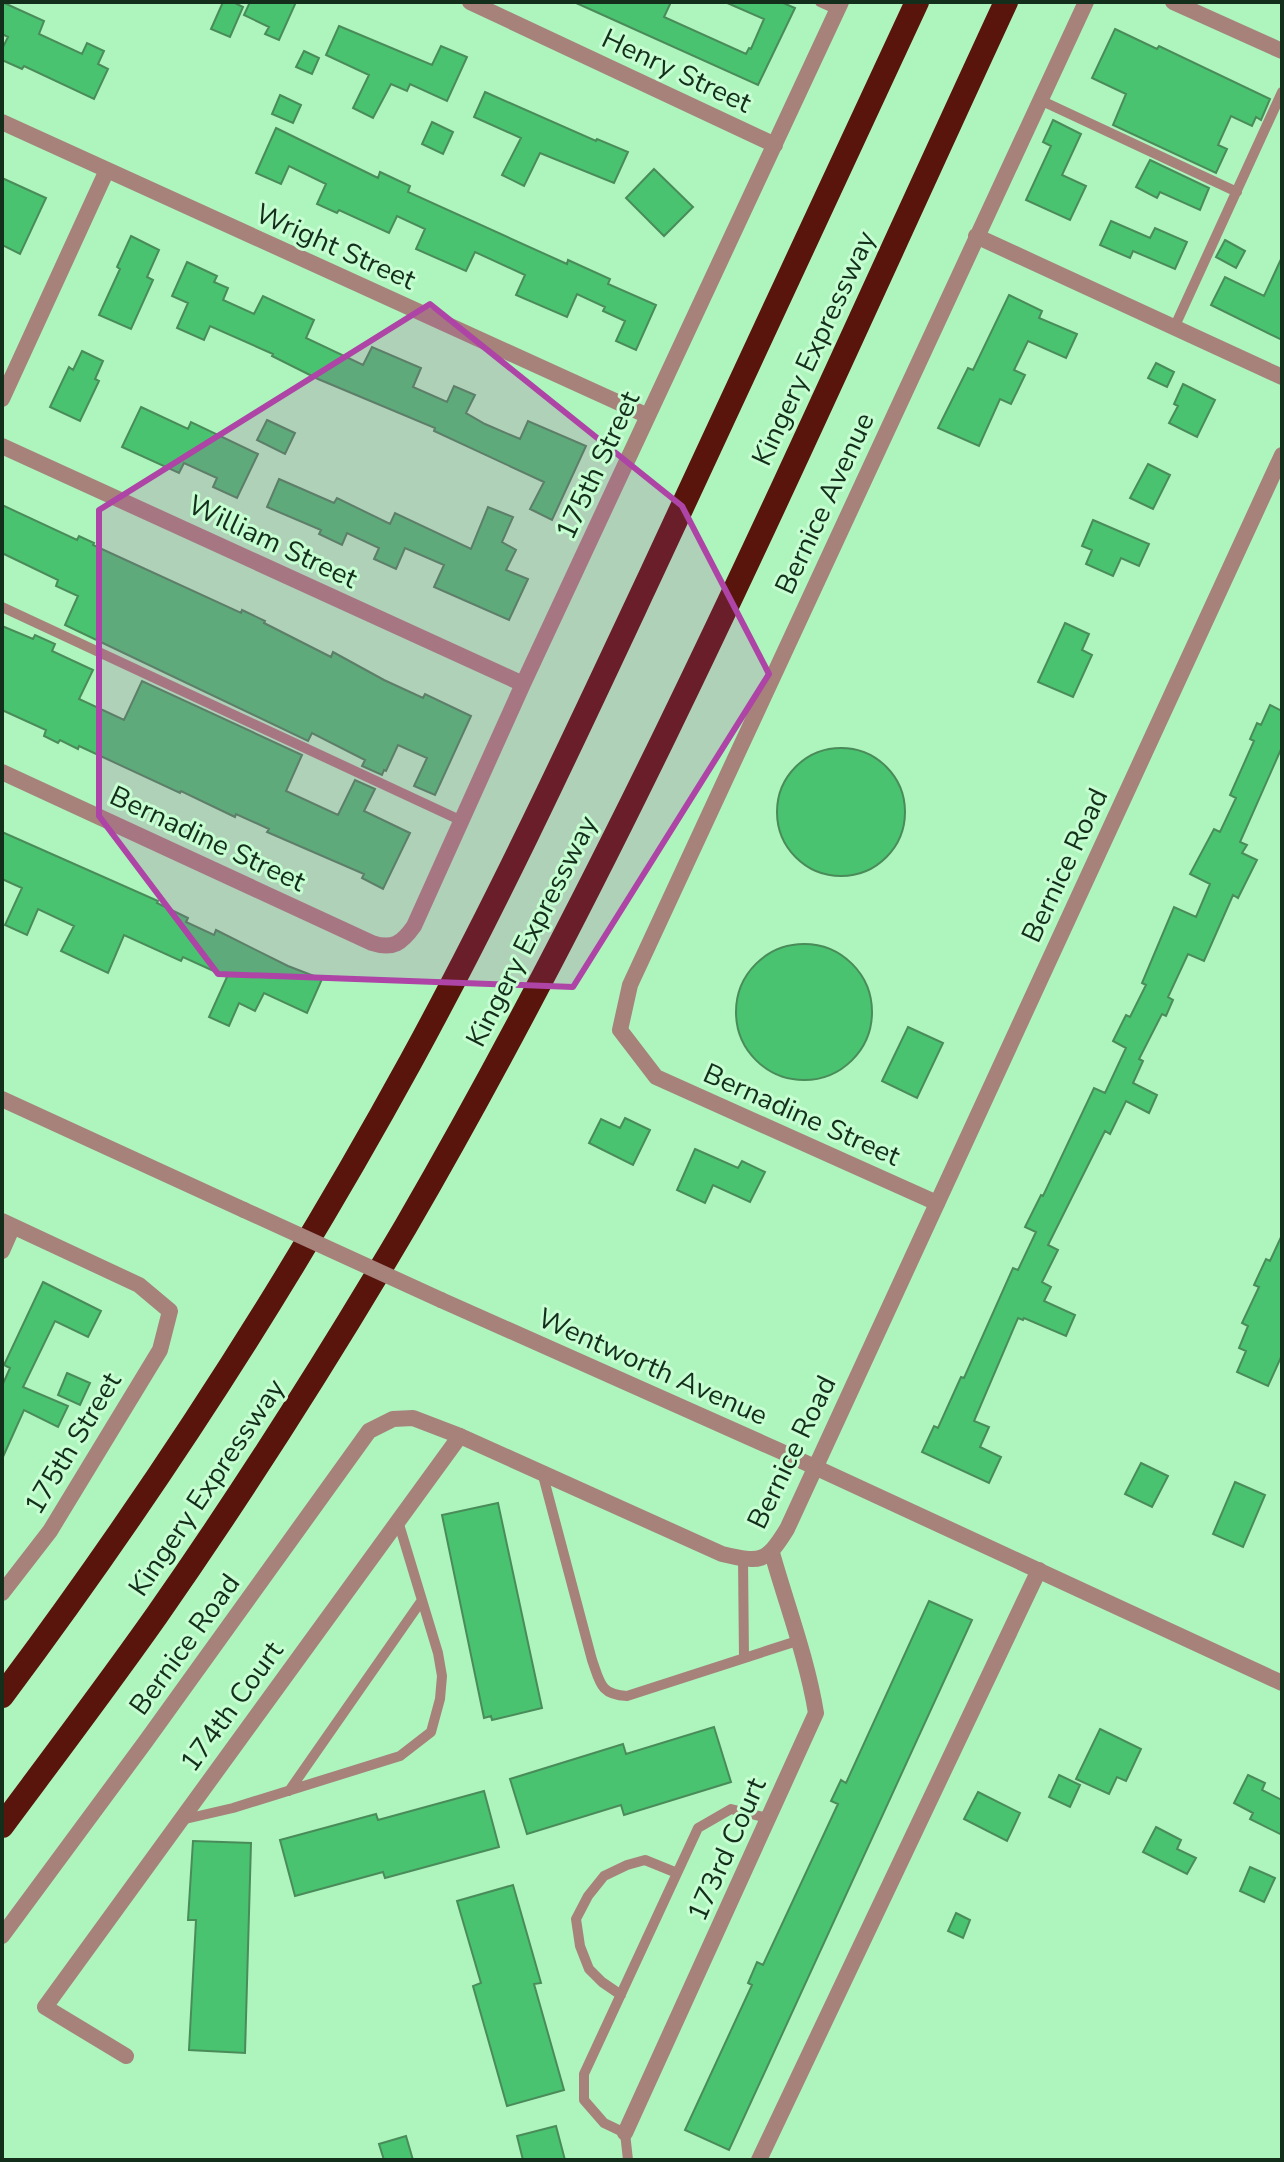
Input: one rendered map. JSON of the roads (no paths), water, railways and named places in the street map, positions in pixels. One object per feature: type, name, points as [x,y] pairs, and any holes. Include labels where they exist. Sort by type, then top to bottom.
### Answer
[{"type":"highway","name":"Kingery Expressway","points":[[2,1696],[75,1597],[238,1355],[331,1204],[411,1060],[496,900],[575,735],[917,2]]},
{"type":"highway","name":"Kingery Expressway","points":[[2,1826],[155,1617],[303,1395],[405,1227],[483,1088],[577,911],[711,638],[1006,2]]},
{"type":"street","name":"Henry Street","points":[[470,2],[775,145]]},
{"type":"street","name":"Bernice Avenue","points":[[620,1030],[630,985],[1086,2]]},
{"type":"street","points":[[1173,2],[1282,51]]},
{"type":"street","name":"175th Street","points":[[394,946],[404,940],[414,926],[523,684],[840,6]]},
{"type":"street","name":"Wright Street","points":[[2,122],[648,416]]},
{"type":"street","points":[[2,399],[107,170]]},
{"type":"street","points":[[976,236],[1282,377]]},
{"type":"street","name":"William Street","points":[[2,446],[523,684]]},
{"type":"street","name":"Bernice Road","points":[[2,1936],[369,1431],[393,1419],[413,1418],[460,1436],[722,1554],[758,1559],[772,1553],[787,1529],[1282,455]]},
{"type":"street","name":"Bernadine Street","points":[[2,772],[372,943],[394,946]]},
{"type":"street","name":"Bernadine Street","points":[[620,1030],[656,1077],[937,1203]]},
{"type":"street","name":"Wentworth Avenue","points":[[2,1099],[1282,1683]]},
{"type":"street","name":"175th Street","points":[[2,1593],[50,1531],[160,1350],[170,1311],[139,1285],[8,1224]]},
{"type":"street","points":[[2,1251],[8,1224]]},
{"type":"street","name":"174th Court","points":[[126,2056],[45,2007],[460,1436]]},
{"type":"street","name":"173rd Court","points":[[625,2133],[816,1713],[809,1672],[772,1553]]},
{"type":"street","points":[[759,2160],[1039,1570]]},
{"type":"lane","points":[[820,2],[840,6]]},
{"type":"lane","points":[[1174,328],[1282,92]]},
{"type":"lane","points":[[1040,100],[1237,192]]},
{"type":"lane","points":[[2,607],[462,821]]},
{"type":"lane","points":[[542,1472],[592,1660],[605,1690],[614,1695],[627,1696],[797,1641]]},
{"type":"lane","points":[[181,1820],[233,1808],[400,1756],[431,1732],[440,1699],[442,1676],[438,1653],[398,1521]]},
{"type":"lane","points":[[743,1558],[744,1658]]},
{"type":"lane","points":[[289,1791],[422,1600]]},
{"type":"lane","points":[[628,2160],[625,2133],[604,2123],[584,2100],[584,2074],[698,1828],[731,1809],[768,1818]]},
{"type":"lane","points":[[621,1995],[589,1969],[580,1946],[576,1919],[588,1896],[604,1876],[616,1870],[645,1860],[677,1873]]}]
